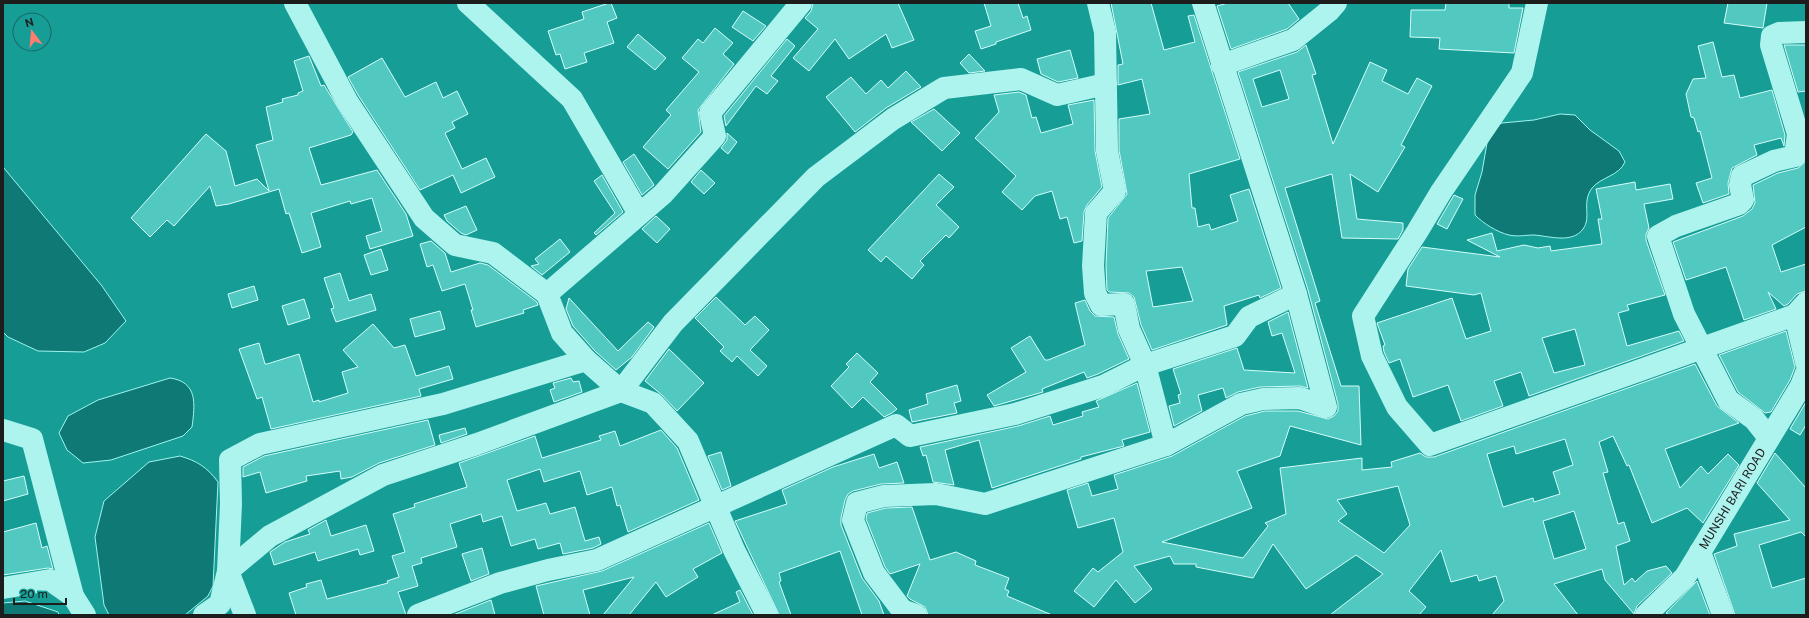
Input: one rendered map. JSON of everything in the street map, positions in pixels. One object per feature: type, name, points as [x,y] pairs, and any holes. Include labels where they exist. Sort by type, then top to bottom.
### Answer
[{"type":"street","points":[[296,3],[347,101],[424,218],[455,245],[493,253],[547,294],[562,333],[586,360],[621,391],[653,403],[688,441],[734,550],[767,615]]},
{"type":"street","points":[[468,3],[572,99],[639,214]]},
{"type":"street","points":[[547,294],[663,194],[715,136],[710,113],[801,3]]},
{"type":"street","points":[[1098,3],[1106,32],[1107,150],[1115,192],[1096,213],[1093,266],[1094,293],[1101,305],[1124,304],[1129,329],[1145,365],[1166,445]]},
{"type":"street","points":[[1222,65],[1293,40],[1329,11],[1336,3]]},
{"type":"street","points":[[1537,3],[1522,73],[1441,192],[1363,316],[1372,356],[1397,407],[1430,445],[1701,348],[1801,309],[1806,362]]},
{"type":"street","points":[[916,615],[902,610],[874,574],[853,520],[857,503],[884,496],[936,494],[985,504],[1166,445],[1241,404],[1263,399],[1300,398],[1326,407],[1296,294],[1222,65],[1206,4]]},
{"type":"street","points":[[1769,438],[1754,419],[1728,400],[1684,314],[1658,236],[1676,226],[1739,204],[1743,200],[1740,185],[1742,176],[1774,162],[1795,156],[1798,134],[1771,45],[1772,36],[1779,33],[1806,32]]},
{"type":"street","points":[[228,571],[270,536],[383,475],[477,444],[621,391],[673,324],[816,177],[893,119],[944,88],[1020,79],[1057,95],[1106,84]]},
{"type":"street","points":[[418,615],[500,583],[548,570],[597,560],[896,425],[910,436],[1015,414],[1103,386],[1145,365],[1235,336],[1249,317],[1296,294]]},
{"type":"street","points":[[204,615],[220,604],[228,571],[231,504],[230,460],[260,444],[443,404],[586,360]]},
{"type":"street","name":"MUNSHI BARI ROAD","points":[[1646,615],[1685,577],[1801,386],[1806,373]]},
{"type":"street","points":[[3,430],[32,439],[73,596],[85,615]]},
{"type":"street","points":[[1700,552],[1723,615]]},
{"type":"street","points":[[228,571],[244,615]]},
{"type":"street","points":[[3,588],[50,580],[73,596]]},
{"type":"water","points":[[1560,114],[1575,115],[1590,130],[1619,151],[1625,162],[1619,170],[1600,181],[1592,188],[1587,199],[1587,220],[1583,229],[1578,234],[1567,238],[1534,235],[1512,236],[1504,234],[1482,222],[1475,215],[1475,195],[1482,172],[1487,143],[1495,126],[1502,123],[1534,120]]},
{"type":"water","points":[[3,167],[102,286],[126,321],[105,343],[84,352],[38,351],[8,337],[3,332]]},
{"type":"water","points":[[170,378],[179,380],[186,384],[193,395],[194,410],[192,427],[183,436],[111,460],[83,463],[67,450],[59,433],[68,416],[98,400]]},
{"type":"water","points":[[180,456],[201,465],[210,472],[218,482],[213,586],[208,596],[185,615],[109,615],[104,605],[95,537],[104,501],[149,462]]},
{"type":"water","points":[[25,601],[58,612],[59,615],[3,615],[3,603]]},
{"type":"building","points":[[611,3],[617,18],[607,22],[614,43],[584,53],[587,62],[565,69],[560,54],[556,55],[548,31],[584,19],[582,12]]},
{"type":"building","points":[[813,3],[898,3],[914,40],[892,48],[886,34],[849,59],[835,39],[809,71],[793,58],[818,29],[805,18],[811,11]]},
{"type":"building","points":[[984,3],[1018,3],[1023,18],[1027,16],[1031,30],[996,42],[996,44],[981,49],[975,31],[991,26]]},
{"type":"building","points":[[1111,3],[1151,3],[1164,50],[1195,42],[1188,16],[1194,15],[1240,159],[1189,174],[1192,208],[1195,208],[1198,227],[1209,224],[1211,230],[1238,221],[1230,195],[1249,189],[1281,288],[1260,298],[1259,295],[1224,306],[1227,325],[1152,350],[1141,325],[1134,297],[1129,293],[1109,292],[1107,290],[1106,266],[1108,218],[1127,194],[1119,150],[1119,119],[1150,114],[1142,79],[1118,85],[1118,65],[1123,64]],"holes":[[[1182,267],[1193,301],[1153,307],[1146,271]]]},
{"type":"building","points":[[1228,3],[1288,3],[1299,19],[1287,29],[1231,49],[1217,6]]},
{"type":"building","points":[[1446,3],[1509,3],[1509,8],[1523,8],[1514,53],[1439,49],[1440,38],[1410,37],[1411,10],[1445,10]]},
{"type":"building","points":[[1728,3],[1767,3],[1763,28],[1724,23]]},
{"type":"building","points":[[743,11],[766,26],[753,41],[732,27]]},
{"type":"building","points":[[715,28],[733,43],[723,54],[734,64],[698,110],[701,132],[668,169],[643,147],[671,115],[666,110],[699,72],[682,58],[698,39],[703,43]]},
{"type":"building","points":[[638,34],[666,58],[655,70],[627,47]]},
{"type":"building","points":[[787,39],[795,46],[771,76],[778,81],[767,94],[756,86],[726,126],[724,116]]},
{"type":"building","points":[[1713,42],[1722,77],[1734,75],[1740,98],[1772,90],[1785,135],[1784,146],[1781,138],[1754,145],[1757,155],[1732,168],[1728,183],[1729,194],[1703,203],[1696,183],[1712,178],[1700,131],[1698,132],[1694,118],[1691,117],[1686,94],[1693,79],[1706,78],[1698,46]]},
{"type":"building","points":[[1306,45],[1316,74],[1312,75],[1333,144],[1370,62],[1387,70],[1382,81],[1408,94],[1417,78],[1432,86],[1401,145],[1405,147],[1378,192],[1350,174],[1357,219],[1403,223],[1403,230],[1398,239],[1342,238],[1332,174],[1285,188],[1320,301],[1315,303],[1341,386],[1359,386],[1361,445],[1290,426],[1280,456],[1237,471],[1252,508],[1162,542],[1243,558],[1268,526],[1265,523],[1286,514],[1280,468],[1362,458],[1362,470],[1392,467],[1391,462],[1420,453],[1426,457],[1434,457],[1695,364],[1717,406],[1739,423],[1665,449],[1680,488],[1701,466],[1708,474],[1728,454],[1739,465],[1703,523],[1687,508],[1652,523],[1629,465],[1627,466],[1613,436],[1599,442],[1608,472],[1603,473],[1618,524],[1624,522],[1630,541],[1616,546],[1624,585],[1632,578],[1635,582],[1647,571],[1666,566],[1672,573],[1637,606],[1634,614],[1605,580],[1602,569],[1554,584],[1578,615],[1492,615],[1504,601],[1496,576],[1479,581],[1477,575],[1451,582],[1441,550],[1409,591],[1426,607],[1419,615],[1330,615],[1383,574],[1356,555],[1306,589],[1273,544],[1253,578],[1196,567],[1196,564],[1174,564],[1170,556],[1134,566],[1152,589],[1135,603],[1116,580],[1094,607],[1074,591],[1093,568],[1098,572],[1123,552],[1114,518],[1078,528],[1067,490],[1088,483],[1092,496],[1118,489],[1114,475],[1172,456],[1245,416],[1265,411],[1298,411],[1328,419],[1334,416],[1338,411],[1338,404],[1308,290],[1238,72],[1297,52]],"holes":[[[1280,70],[1289,99],[1262,107],[1253,79]],[[1565,439],[1573,465],[1553,472],[1560,494],[1534,502],[1533,498],[1503,507],[1487,454],[1514,446],[1516,454]],[[1398,486],[1410,525],[1384,553],[1338,521],[1347,514],[1337,500]],[[1574,511],[1586,549],[1554,559],[1543,521]]]},
{"type":"building","points":[[1784,45],[1806,45],[1806,91],[1798,92]]},
{"type":"building","points":[[1070,50],[1078,78],[1058,82],[1041,74],[1037,59]]},
{"type":"building","points":[[969,54],[985,71],[969,73],[960,63]]},
{"type":"building","points":[[309,56],[321,86],[324,85],[353,132],[351,135],[309,148],[321,185],[377,170],[406,214],[413,236],[370,249],[366,236],[382,231],[372,198],[351,204],[350,201],[311,213],[321,247],[302,253],[289,213],[286,214],[279,189],[229,204],[216,206],[210,186],[174,226],[167,220],[150,237],[131,218],[206,134],[226,151],[235,186],[257,179],[269,191],[256,145],[273,140],[266,107],[283,102],[282,99],[298,95],[298,93],[303,91],[294,61]]},
{"type":"building","points":[[382,58],[405,97],[436,82],[443,98],[457,91],[468,114],[452,122],[455,128],[445,133],[462,169],[486,158],[495,177],[461,193],[453,175],[420,190],[358,95],[348,77]]},
{"type":"building","points":[[906,71],[921,87],[886,108],[855,132],[826,97],[851,77],[866,94],[881,80],[888,88]]},
{"type":"building","points":[[1019,92],[1026,95],[1032,118],[1036,117],[1041,133],[1073,124],[1068,105],[1094,100],[1095,151],[1102,187],[1087,205],[1084,212],[1082,241],[1074,243],[1067,217],[1060,219],[1052,191],[1035,196],[1022,210],[1002,192],[1016,176],[975,138],[999,112],[994,95]]},
{"type":"building","points":[[934,109],[960,133],[942,151],[911,122]]},
{"type":"building","points":[[727,133],[737,142],[728,154],[721,148],[727,140]]},
{"type":"building","points":[[634,154],[654,185],[642,195],[623,162]]},
{"type":"building","points":[[1806,161],[1806,227],[1772,245],[1781,272],[1806,264],[1806,291],[1797,294],[1788,304],[1784,306],[1768,292],[1776,309],[1744,320],[1726,267],[1686,280],[1673,242],[1743,216],[1752,209],[1755,203],[1753,185],[1778,173],[1798,168]]},
{"type":"building","points":[[701,170],[715,183],[704,194],[691,182]]},
{"type":"building","points":[[939,174],[954,187],[936,205],[959,227],[949,238],[946,235],[920,261],[924,265],[912,279],[886,256],[881,262],[868,250]]},
{"type":"building","points":[[602,175],[623,212],[596,235],[594,233],[615,213],[594,181]]},
{"type":"building","points":[[1635,182],[1636,190],[1670,184],[1673,199],[1644,204],[1649,228],[1646,234],[1646,240],[1665,295],[1627,305],[1629,310],[1618,313],[1627,346],[1679,331],[1684,341],[1529,396],[1521,372],[1494,381],[1503,406],[1461,421],[1448,385],[1413,397],[1400,359],[1389,363],[1384,352],[1383,346],[1385,345],[1377,323],[1452,298],[1466,339],[1491,331],[1481,293],[1474,295],[1406,286],[1408,269],[1422,247],[1500,257],[1467,240],[1492,233],[1497,251],[1524,245],[1538,248],[1550,246],[1551,251],[1602,244],[1598,219],[1602,219],[1596,189]],"holes":[[[1575,329],[1585,365],[1554,373],[1542,338]]]},
{"type":"building","points":[[1454,195],[1463,199],[1447,229],[1437,224]]},
{"type":"building","points":[[466,206],[477,230],[466,235],[461,233],[447,221],[444,215]]},
{"type":"building","points":[[656,216],[670,229],[657,243],[642,229]]},
{"type":"building","points":[[560,239],[570,252],[542,275],[531,266],[539,264],[535,259]]},
{"type":"building","points":[[431,241],[445,253],[451,272],[480,263],[488,265],[537,302],[538,305],[523,310],[524,313],[476,327],[471,310],[473,310],[465,284],[442,291],[433,265],[427,267],[420,244]]},
{"type":"building","points":[[381,249],[388,270],[371,275],[364,255]]},
{"type":"building","points":[[340,273],[349,301],[371,294],[376,310],[336,322],[331,309],[334,308],[324,278]]},
{"type":"building","points":[[254,286],[258,300],[232,308],[228,294]]},
{"type":"building","points":[[716,297],[745,325],[755,316],[769,330],[750,350],[767,366],[758,376],[737,356],[732,362],[720,351],[724,347],[695,318]]},
{"type":"building","points":[[569,298],[618,351],[648,322],[654,327],[632,357],[616,370],[595,351],[573,326],[566,309]]},
{"type":"building","points":[[304,299],[310,318],[288,325],[282,306]]},
{"type":"building","points":[[1085,300],[1090,311],[1095,316],[1114,317],[1118,334],[1129,359],[1087,378],[1084,372],[1042,389],[1043,392],[994,406],[987,395],[1026,372],[1011,348],[1030,336],[1045,360],[1048,360],[1085,345],[1075,303]]},
{"type":"building","points":[[440,311],[445,329],[415,337],[410,319]]},
{"type":"building","points":[[1288,312],[1308,388],[1300,386],[1260,387],[1238,392],[1226,398],[1223,388],[1198,395],[1202,411],[1174,426],[1169,406],[1180,403],[1178,395],[1181,394],[1173,369],[1237,348],[1244,370],[1295,373],[1282,333],[1272,336],[1268,322]]},
{"type":"building","points":[[373,324],[394,348],[405,345],[416,376],[449,366],[453,379],[419,389],[421,396],[271,429],[262,397],[257,399],[239,349],[259,343],[265,364],[299,354],[313,402],[319,400],[319,402],[348,393],[342,372],[358,367],[343,350]]},
{"type":"building","points":[[1786,331],[1795,367],[1790,380],[1771,412],[1765,413],[1738,392],[1719,355]]},
{"type":"building","points":[[669,349],[704,383],[677,411],[662,395],[645,381]]},
{"type":"building","points":[[857,353],[878,373],[870,382],[897,409],[884,417],[863,397],[852,408],[831,386],[849,367],[846,364]]},
{"type":"building","points":[[571,378],[573,382],[579,381],[582,392],[554,402],[550,390],[555,388],[553,383]]},
{"type":"building","points":[[1137,383],[1150,432],[1122,440],[1124,446],[1081,457],[1081,459],[992,488],[979,440],[945,450],[954,485],[933,482],[926,455],[923,456],[920,447],[1018,426],[1050,416],[1053,425],[1083,416],[1082,412],[1099,407],[1096,401]]},
{"type":"building","points":[[957,385],[961,401],[954,403],[957,413],[912,422],[909,410],[928,404],[926,394]]},
{"type":"building","points":[[1806,402],[1806,425],[1800,435],[1790,429]]},
{"type":"building","points":[[428,420],[435,445],[379,463],[352,477],[341,479],[340,471],[306,476],[307,481],[266,493],[260,472],[243,477],[243,467],[264,456]]},
{"type":"building","points":[[465,428],[467,434],[441,443],[439,435]]},
{"type":"building","points":[[661,430],[677,448],[699,500],[628,532],[620,505],[617,506],[612,487],[587,495],[580,471],[544,482],[540,469],[507,480],[517,511],[546,503],[550,514],[575,507],[585,541],[599,537],[601,544],[593,548],[563,554],[560,543],[538,549],[535,539],[511,546],[502,516],[483,522],[481,514],[450,524],[457,547],[421,558],[422,563],[412,566],[418,586],[398,592],[406,615],[296,615],[289,593],[307,587],[306,584],[321,580],[327,599],[388,583],[387,581],[399,577],[392,556],[405,552],[393,514],[415,507],[414,504],[467,487],[459,463],[535,436],[542,458],[601,440],[599,436],[615,431],[620,446]]},
{"type":"building","points":[[721,452],[731,486],[722,490],[708,456]]},
{"type":"building","points":[[1775,453],[1806,488],[1806,537],[1801,532],[1759,545],[1772,588],[1806,578],[1806,615],[1735,615],[1714,554],[1737,546],[1734,534],[1790,520],[1757,483]]},
{"type":"building","points":[[874,454],[879,468],[897,462],[904,483],[881,484],[853,491],[848,494],[845,500],[841,525],[862,578],[879,601],[884,615],[862,615],[840,551],[779,573],[781,581],[779,582],[791,615],[779,615],[735,521],[787,504],[782,490],[833,467]]},
{"type":"building","points":[[24,476],[28,494],[3,501],[3,481]]},
{"type":"building","points":[[912,507],[930,560],[956,552],[976,561],[975,565],[1009,578],[1005,589],[1009,591],[1007,596],[1052,615],[928,615],[925,607],[907,596],[920,564],[890,574],[885,567],[866,519],[867,513],[886,508]]},
{"type":"building","points":[[326,520],[331,536],[366,525],[374,551],[360,555],[358,549],[318,561],[315,552],[274,565],[270,552],[285,542],[310,534],[308,530]]},
{"type":"building","points":[[36,523],[42,548],[47,546],[53,569],[48,568],[3,575],[3,532]]},
{"type":"building","points":[[709,523],[722,553],[693,569],[698,577],[666,597],[656,582],[629,615],[603,615],[634,577],[583,590],[590,615],[544,615],[536,586],[602,571]]},
{"type":"building","points":[[482,548],[489,574],[471,581],[462,554]]},
{"type":"building","points":[[1697,581],[1710,615],[1670,615],[1666,613]]},
{"type":"building","points":[[740,590],[753,615],[712,615],[740,602],[736,592]]},
{"type":"building","points":[[491,600],[495,615],[453,615]]}]
